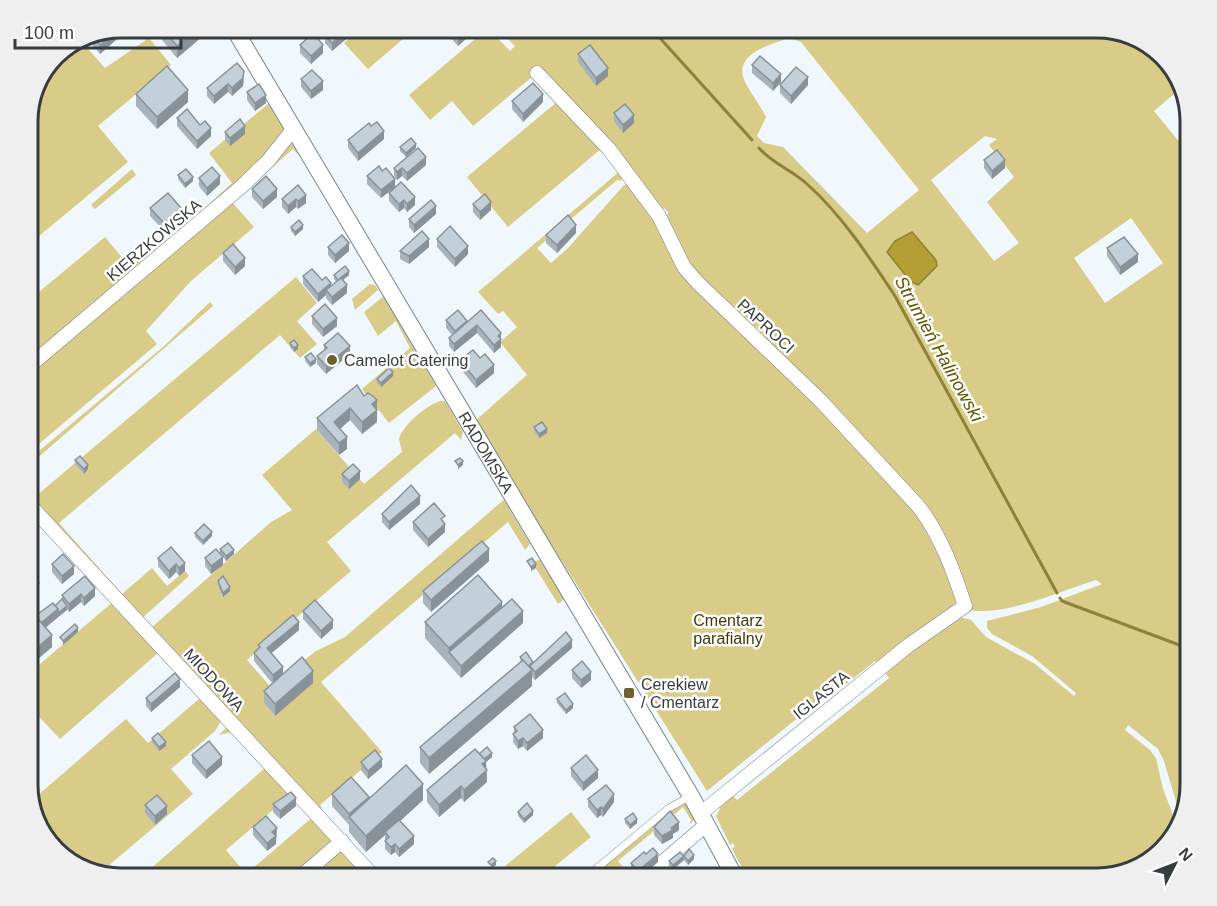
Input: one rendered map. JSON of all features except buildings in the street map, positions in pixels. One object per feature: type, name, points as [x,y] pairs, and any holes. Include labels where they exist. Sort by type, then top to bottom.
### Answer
[{"type":"street","name":"RADOMSKA","points":[[240,38],[691,796],[730,868]]},
{"type":"street","name":"PAPROCI","points":[[537,73],[609,149],[659,216],[684,267],[698,283],[820,400],[920,507],[945,553],[965,606]]},
{"type":"street","name":"KIERZKOWSKA","points":[[38,359],[241,187],[268,161],[294,128]]},
{"type":"street","name":"MIODOWA","points":[[38,514],[366,868]]},
{"type":"street","name":"IGLASTA","points":[[655,868],[704,819],[909,645],[965,606]]},
{"type":"street","points":[[311,868],[342,841]]},
{"type":"lane","points":[[597,868],[669,808],[691,796]]},
{"type":"green space","points":[[149,38],[171,65],[98,126],[128,162],[38,237],[38,115],[44,89],[62,62],[85,46],[105,68]]},
{"type":"green space","points":[[350,38],[404,38],[368,69],[344,43]]},
{"type":"green space","name":"Cmentarz parafialny","points":[[476,38],[498,38],[510,51],[515,46],[507,38],[789,38],[1096,38],[1107,38],[1138,49],[1159,66],[1175,93],[1154,111],[1180,143],[1180,785],[1177,804],[1164,761],[1158,749],[1128,725],[1125,730],[1150,750],[1156,758],[1163,789],[1173,816],[1163,834],[1145,834],[1145,852],[1123,864],[1096,868],[742,868],[732,849],[735,846],[733,843],[730,845],[716,816],[720,809],[717,805],[731,794],[737,800],[889,678],[884,671],[956,616],[971,620],[986,637],[1035,664],[1074,696],[1076,693],[1032,656],[992,634],[987,628],[987,621],[1041,607],[1102,584],[1096,580],[1016,606],[984,611],[970,610],[929,512],[839,413],[764,341],[761,348],[915,505],[931,531],[957,595],[956,603],[879,666],[875,661],[839,690],[836,687],[707,791],[474,422],[527,375],[500,342],[517,327],[503,311],[498,314],[478,292],[621,170],[624,175],[621,181],[617,180],[537,248],[551,263],[568,248],[624,185],[630,183],[652,212],[666,239],[674,239],[666,220],[668,212],[664,208],[659,212],[608,143],[508,227],[467,177],[558,101],[533,76],[473,126],[452,101],[430,120],[409,95]],"holes":[[[789,38],[801,42],[919,190],[867,233],[783,147],[764,143],[757,136],[766,117],[743,76],[745,61],[758,50]],[[985,136],[997,139],[989,145],[1014,177],[987,202],[1019,243],[994,261],[931,180]],[[1131,218],[1163,263],[1105,303],[1074,258]]]},
{"type":"green space","points":[[267,101],[282,124],[284,132],[269,153],[211,206],[209,204],[232,183],[209,153],[268,104]]},
{"type":"green space","points":[[292,143],[302,159],[293,149],[232,202],[254,227],[191,281],[146,331],[157,344],[38,445],[38,362]]},
{"type":"green space","points":[[132,169],[136,175],[95,209],[91,205]]},
{"type":"green space","points":[[105,237],[129,266],[148,250],[151,252],[169,238],[172,240],[38,352],[38,293]]},
{"type":"green space","points":[[296,277],[317,303],[297,321],[317,344],[300,358],[280,335],[59,523],[122,594],[152,568],[167,586],[185,571],[189,576],[140,620],[38,510],[38,494]]},
{"type":"green space","points":[[370,284],[375,285],[378,290],[355,310],[352,299]]},
{"type":"green space","points":[[384,296],[436,386],[389,423],[362,389],[410,348],[396,321],[378,336],[364,312]]},
{"type":"green space","points":[[210,302],[213,306],[38,457],[38,452],[163,347]]},
{"type":"green space","points":[[445,401],[463,432],[461,440],[455,433],[327,542],[351,571],[247,660],[275,692],[264,703],[275,716],[303,661],[316,651],[345,637],[504,500],[530,544],[525,550],[508,522],[321,682],[382,752],[320,805],[322,808],[319,811],[151,628],[271,522],[292,510],[262,475],[316,429],[364,484],[402,452],[399,439],[410,422],[429,406]]},
{"type":"green space","points":[[540,560],[564,599],[558,604],[532,562]]},
{"type":"green space","points":[[114,601],[158,653],[60,739],[38,716],[38,666]]},
{"type":"green space","points":[[200,698],[221,721],[215,731],[171,769],[193,794],[107,867],[84,860],[58,840],[44,817],[38,795],[126,719],[148,743]]},
{"type":"green space","points":[[227,727],[233,728],[294,792],[226,850],[241,868],[151,868],[265,768],[231,732],[219,735]]},
{"type":"green space","points":[[686,803],[695,819],[689,825],[691,820],[683,807],[618,861],[624,868],[602,868],[672,811]]},
{"type":"green space","points":[[571,812],[591,837],[553,868],[503,868]]},
{"type":"green space","points":[[315,815],[331,835],[333,845],[306,868],[253,868]]},
{"type":"green space","points":[[339,849],[360,868],[317,868]]},
{"type":"shaded area","points":[[912,232],[936,260],[937,266],[918,285],[910,281],[887,252],[895,241]]},
{"type":"waterway","name":"Strumień Halinowski","points":[[660,38],[752,140]]},
{"type":"waterway","name":"Strumień Halinowski","points":[[759,148],[801,179],[832,209],[895,296],[1057,593]]},
{"type":"waterway","name":"Strumień Halinowski","points":[[1060,598],[1062,601],[1180,645]]},
{"type":"place","name":"Camelot Catering","points":[[332,360]]},
{"type":"place","name":"Cerekiew / Cmentarz","points":[[629,693]]}]
